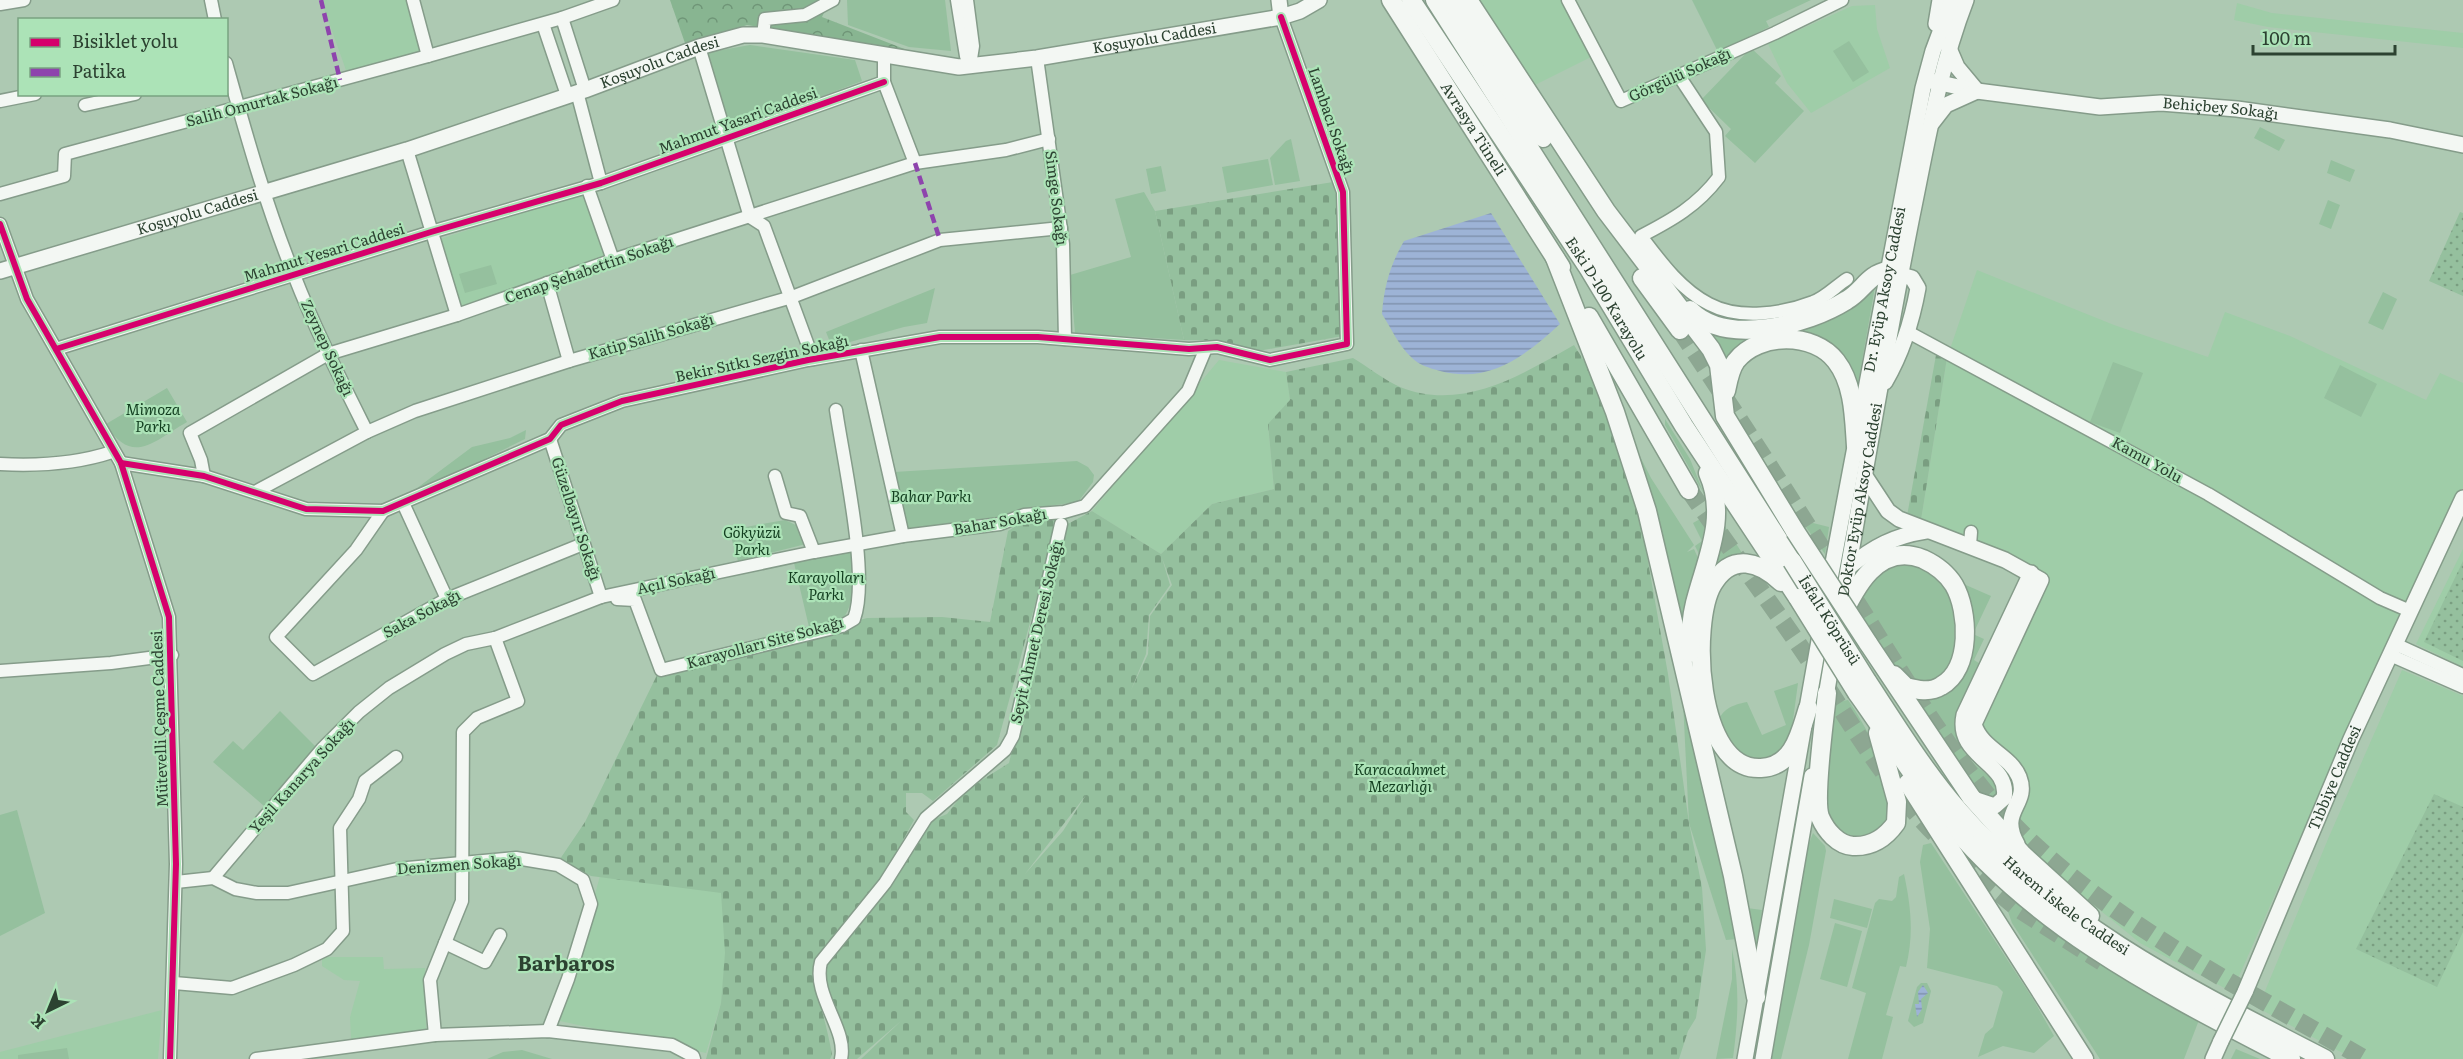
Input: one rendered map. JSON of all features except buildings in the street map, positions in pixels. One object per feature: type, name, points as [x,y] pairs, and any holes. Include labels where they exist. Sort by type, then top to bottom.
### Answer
[{"type":"highway","name":"Avrasya Tüneli","points":[[1390,0],[1555,258]]},
{"type":"highway","name":"Eski D-100 Karayolu","points":[[1411,0],[1589,269],[1684,426],[1798,598]]},
{"type":"highway","name":"Eski D-100 Karayolu","points":[[1436,0],[1792,561]]},
{"type":"highway","points":[[1450,0],[1596,217],[1680,330]]},
{"type":"highway","points":[[1468,0],[1606,211],[1691,321],[1715,357],[1721,374],[1723,408],[1729,423],[1795,531],[1971,797],[2023,855],[2115,939],[2158,972]]},
{"type":"highway","points":[[1555,258],[1638,406],[1689,490]]},
{"type":"highway","points":[[1555,258],[1615,412],[1647,511],[1688,692],[1703,744],[1756,997]]},
{"type":"highway","points":[[1653,274],[1699,319],[1717,327],[1748,331],[1813,316],[1832,309],[1850,299],[1876,273],[1894,273]]},
{"type":"highway","points":[[1620,288],[1795,531]]},
{"type":"highway","points":[[1729,423],[1726,390],[1736,361],[1748,350],[1762,344],[1788,339],[1803,341],[1822,349],[1835,359],[1845,375],[1853,411],[1856,446]]},
{"type":"highway","points":[[1684,426],[1707,468],[1717,503],[1713,543],[1694,605],[1688,692]]},
{"type":"highway","points":[[1839,623],[1860,580],[1869,570],[1888,558],[1907,554],[1940,568],[1954,586],[1964,621],[1963,652],[1950,679],[1931,690],[1905,687],[1868,643]]},
{"type":"highway","name":"İsfalt Köprüsü","points":[[1792,561],[1862,687]]},
{"type":"highway","points":[[1798,598],[1766,569],[1752,563],[1731,567],[1713,583],[1707,601],[1702,669],[1706,701],[1718,743],[1731,758],[1743,765],[1766,767],[1786,758],[1796,745],[1808,708]]},
{"type":"highway","name":"İsfalt Köprüsü","points":[[1798,598],[1862,687]]},
{"type":"highway","points":[[1827,693],[1819,781],[1820,816],[1834,837],[1844,844],[1863,846],[1873,843],[1896,823],[1897,802],[1878,733],[1862,687]]},
{"type":"highway","name":"Harem İskele Caddesi","points":[[1862,687],[1958,810],[1988,842],[2080,922],[2158,972],[2325,1059]]},
{"type":"highway","name":"Harem İskele Caddesi","points":[[1862,687],[1941,813],[2003,877],[2031,902],[2101,955],[2291,1059]]},
{"type":"highway","points":[[1878,733],[1924,811],[2084,1059]]},
{"type":"main road","name":"Lambacı Sokağı","points":[[1279,0],[1281,17]]},
{"type":"main road","name":"Koşuyolu Caddesi","points":[[0,271],[407,150],[699,47],[743,35],[764,35],[959,67],[1037,58],[1281,17],[1300,11],[1318,0]]},
{"type":"main road","name":"Dr. Eyüp Aksoy Caddesi","points":[[1808,708],[1856,446],[1894,273],[1932,81],[1933,51],[1940,0]]},
{"type":"main road","name":"Dr. Eyüp Aksoy Caddesi","points":[[1933,51],[1952,0]]},
{"type":"main road","name":"Dr. Eyüp Aksoy Caddesi","points":[[1932,81],[1966,0]]},
{"type":"main road","points":[[1930,125],[1946,105],[1977,91],[1957,67],[1948,46]]},
{"type":"main road","name":"Behiçbey Sokağı","points":[[1932,81],[1977,91],[2100,107],[2161,103],[2237,109],[2390,130],[2463,145]]},
{"type":"main road","name":"Doktor Eyüp Aksoy Caddesi","points":[[1763,1059],[1880,391],[1894,273],[1930,125],[1932,81]]},
{"type":"main road","points":[[1880,391],[1895,365],[1908,332],[1918,288],[1912,278],[1894,273]]},
{"type":"main road","points":[[1865,476],[1888,511],[1899,519],[1927,531],[1971,539],[2036,577]]},
{"type":"main road","name":"Tıbbiye Caddesi","points":[[2213,1059],[2245,992],[2351,739],[2463,498]]},
{"type":"main road","points":[[1849,567],[1866,553],[1890,539],[1927,531]]},
{"type":"main road","points":[[1971,797],[1995,806],[2004,798],[2004,781],[1971,748],[1964,734],[1963,720],[2036,577]]},
{"type":"main road","points":[[2023,855],[2009,830],[2022,787],[2019,777],[2007,762],[1982,740],[1974,724],[2036,577]]},
{"type":"main road","points":[[1745,1059],[1808,708]]},
{"type":"street","points":[[0,4],[24,0]]},
{"type":"street","points":[[211,0],[215,18]]},
{"type":"street","points":[[413,0],[428,57]]},
{"type":"street","name":"Salih Omurtak Sokağı","points":[[0,194],[64,176],[65,154],[428,57],[543,24],[613,0]]},
{"type":"street","points":[[764,35],[765,19],[805,15],[832,0]]},
{"type":"street","points":[[957,0],[966,56],[970,66]]},
{"type":"street","points":[[967,0],[974,46],[970,66]]},
{"type":"street","name":"Görgülü Sokağı","points":[[1568,0],[1621,101],[1842,0]]},
{"type":"street","name":"Lambacı Sokağı","points":[[1281,17],[1343,192],[1347,344]]},
{"type":"street","points":[[562,18],[576,92],[601,183]]},
{"type":"street","points":[[543,24],[576,92]]},
{"type":"street","points":[[699,47],[750,218],[764,225],[813,359]]},
{"type":"street","points":[[884,56],[884,82],[915,164]]},
{"type":"street","name":"Simge Sokağı","points":[[1037,58],[1061,228],[1065,339]]},
{"type":"street","name":"Zeynep Sokağı","points":[[228,70],[265,194],[294,275],[328,354],[367,432]]},
{"type":"street","points":[[1679,76],[1716,132],[1719,177],[1706,194],[1684,214],[1641,236],[1668,270],[1710,305],[1738,313],[1770,313],[1814,302],[1847,279]]},
{"type":"street","name":"Mahmut Yasari Caddesi","points":[[601,183],[884,82]]},
{"type":"street","points":[[0,101],[25,96]]},
{"type":"street","points":[[85,105],[126,96]]},
{"type":"street","name":"Cenap Şehabettin Sokağı","points":[[204,476],[201,460],[190,433],[328,354],[457,315],[612,260],[915,164],[1006,150],[1048,139]]},
{"type":"street","points":[[407,150],[457,315]]},
{"type":"street","name":"Mahmut Yesari Caddesi","points":[[56,349],[431,232],[601,183]]},
{"type":"street","points":[[587,186],[612,260]]},
{"type":"street","name":"Mütevelli Çeşme Caddesi","points":[[0,224],[27,299],[112,452],[121,463],[165,604],[172,655],[176,882],[170,1059]]},
{"type":"street","name":"Katip Salih Sokağı","points":[[255,492],[367,432],[416,411],[569,361],[792,297],[940,240],[1061,228]]},
{"type":"street","points":[[547,283],[569,361]]},
{"type":"street","name":"Kamu Yolu","points":[[1908,332],[2208,494],[2408,616]]},
{"type":"street","name":"Bekir Sıtkı Sezgin Sokağı","points":[[383,511],[550,439],[561,425],[622,400],[861,350],[940,337],[1065,339],[1217,347],[1270,360],[1347,344]]},
{"type":"street","name":"Bahar Sokağı","points":[[903,536],[1000,524],[1024,515],[1064,512],[1085,506],[1188,392],[1206,348]]},
{"type":"street","points":[[836,410],[856,544],[903,536],[861,350]]},
{"type":"street","name":"Güzelbayır Sokağı","points":[[550,439],[601,597],[634,600],[662,670]]},
{"type":"street","points":[[0,464],[88,460],[112,452]]},
{"type":"street","points":[[121,463],[204,476],[306,509],[383,511]]},
{"type":"street","points":[[775,476],[786,513],[800,516],[814,552]]},
{"type":"street","points":[[403,503],[447,599]]},
{"type":"street","name":"Saka Sokağı","points":[[383,511],[356,550],[276,637],[312,674],[447,599],[583,544]]},
{"type":"street","name":"Seyit Ahmet Deresi Sokağı","points":[[841,1059],[840,1045],[818,976],[821,962],[885,883],[926,818],[1005,750],[1013,736],[1061,524]]},
{"type":"street","name":"Açıl Sokağı","points":[[495,638],[601,597],[856,544]]},
{"type":"street","name":"Karayolları Site Sokağı","points":[[662,670],[842,626],[854,619],[860,603],[856,544]]},
{"type":"street","points":[[435,1035],[430,980],[462,901],[463,732],[477,718],[518,701],[495,638]]},
{"type":"street","name":"Yeşil Kanarya Sokağı","points":[[213,878],[322,749],[359,712],[389,688],[445,654],[466,644],[495,638]]},
{"type":"street","points":[[2392,650],[2463,675]]},
{"type":"street","points":[[2392,650],[2463,687]]},
{"type":"street","points":[[0,671],[111,663],[172,655]]},
{"type":"street","points":[[174,982],[232,988],[294,965],[327,949],[343,931],[340,828],[358,799],[365,781],[396,757]]},
{"type":"street","name":"Denizmen Sokağı","points":[[176,882],[213,878],[235,889],[258,893],[288,893],[397,869],[462,862],[516,858],[558,865],[583,880],[591,904],[568,979],[548,1031]]},
{"type":"street","points":[[445,943],[485,962],[500,935]]},
{"type":"street","points":[[256,1059],[291,1057],[435,1035],[548,1031],[672,1045],[693,1056],[694,1059]]},
{"type":"shaded area","points":[[321,0],[410,0],[424,53],[347,73]]},
{"type":"shaded area","points":[[1472,0],[1562,0],[1591,57],[1529,88]]},
{"type":"shaded area","points":[[2237,3],[2272,13],[2463,33],[2463,48],[2268,27],[2234,20]]},
{"type":"shaded area","points":[[1875,5],[1877,29],[1890,68],[1811,113],[1787,83],[1768,44],[1852,6]]},
{"type":"shaded area","points":[[586,192],[608,258],[460,309],[437,240]]},
{"type":"shaded area","points":[[1977,270],[2114,325],[2208,357],[2225,312],[2290,336],[2426,400],[2440,373],[2463,383],[2463,488],[2363,695],[2232,992],[2140,943],[2040,861],[2014,828],[2027,793],[1981,730],[2044,572],[1921,520],[1947,358]]},
{"type":"shaded area","points":[[1219,360],[1286,372],[1290,400],[1268,425],[1274,489],[1212,504],[1161,554],[1092,511]]},
{"type":"shaded area","points":[[2463,549],[2463,667],[2416,644]]},
{"type":"shaded area","points":[[2402,670],[2463,696],[2463,1059],[2354,1059],[2258,1008],[2328,839]]},
{"type":"shaded area","points":[[600,876],[722,892],[726,953],[721,1003],[706,1053],[560,1021]]},
{"type":"shaded area","points":[[322,957],[383,957],[384,969],[425,968],[426,1032],[351,1039],[350,1017],[360,981],[344,980],[322,966]]},
{"type":"shaded area","points":[[162,1010],[158,1059],[0,1059],[0,1052]]},
{"type":"green space","points":[[670,0],[830,0],[822,17],[907,50],[747,25],[686,46]]},
{"type":"green space","points":[[847,0],[945,0],[951,51],[909,47],[848,25]]},
{"type":"green space","points":[[1692,0],[1811,0],[1766,21],[1769,27],[1718,52]]},
{"type":"green space","points":[[1849,41],[1869,72],[1853,82],[1833,51]]},
{"type":"green space","points":[[750,45],[855,60],[862,81],[730,131],[705,53]]},
{"type":"green space","points":[[1751,48],[1781,76],[1775,83],[1804,111],[1755,163],[1725,136],[1731,129],[1701,100]]},
{"type":"green space","points":[[2260,127],[2285,140],[2279,151],[2254,138]]},
{"type":"green space","points":[[1291,139],[1300,181],[1275,185],[1270,158],[1286,141]]},
{"type":"green space","points":[[1268,159],[1273,185],[1227,193],[1222,167]]},
{"type":"green space","points":[[2331,160],[2355,170],[2350,182],[2327,173]]},
{"type":"green space","points":[[1161,166],[1166,191],[1151,194],[1146,169]]},
{"type":"green space","points":[[1333,182],[1337,199],[1343,336],[1258,351],[1216,340],[1184,340],[1155,211]]},
{"type":"green space","points":[[1144,192],[1155,211],[1184,340],[1075,333],[1070,275],[1131,257],[1115,199]]},
{"type":"green space","points":[[2328,200],[2340,205],[2331,229],[2319,224]]},
{"type":"green space","points":[[2460,212],[2463,213],[2463,296],[2429,281]]},
{"type":"green space","points":[[491,265],[497,284],[465,293],[459,274]]},
{"type":"green space","points":[[1875,287],[1856,395],[1830,351],[1746,343],[1736,348],[1725,360],[1705,329],[1724,335]]},
{"type":"green space","points":[[935,288],[927,323],[832,347],[826,332]]},
{"type":"green space","points":[[2383,292],[2397,299],[2383,330],[2368,323]]},
{"type":"green space","name":"Karacaahmet Mezarlığı","points":[[1574,345],[1603,391],[1642,528],[1668,674],[1689,823],[1702,887],[1706,950],[1696,1018],[1688,1031],[1679,1059],[861,1059],[901,1021],[857,1059],[845,1059],[823,973],[826,962],[893,884],[930,821],[947,814],[966,790],[1009,763],[1064,526],[1092,511],[1161,554],[1212,504],[1274,489],[1268,424],[1290,400],[1286,372],[1353,358],[1400,387],[1423,394],[1468,393],[1512,378]],"holes":[[[1162,558],[1172,585],[1150,616],[1148,654],[1131,690],[1146,654],[1149,615],[1170,585]],[[1086,795],[1063,831],[1025,874]]]},
{"type":"green space","points":[[1936,355],[1947,358],[1921,520],[1907,516]]},
{"type":"green space","points":[[2113,362],[2143,373],[2120,433],[2090,422]]},
{"type":"green space","points":[[2340,365],[2377,384],[2361,417],[2324,398]]},
{"type":"green space","name":"Mimoza Parkı","points":[[167,388],[187,422],[154,442],[144,446],[125,445],[106,424]]},
{"type":"green space","points":[[1665,419],[1690,459],[1704,494],[1665,425]]},
{"type":"green space","points":[[1624,425],[1651,478],[1694,545],[1687,552],[1694,549],[1698,558],[1682,634]]},
{"type":"green space","points":[[526,430],[525,439],[401,500],[472,447],[510,438]]},
{"type":"green space","name":"Bahar Parkı","points":[[1077,461],[1088,467],[1094,475],[1093,482],[1078,502],[1018,510],[998,518],[906,529],[894,472]]},
{"type":"green space","points":[[1707,515],[1702,541],[1693,523]]},
{"type":"green space","points":[[1028,518],[1058,519],[997,745],[933,801],[922,793],[906,793],[906,812],[914,820],[882,879],[814,962],[832,1055],[830,1059],[706,1059],[721,1003],[725,953],[721,893],[591,876],[560,859],[585,822],[657,675],[867,618],[942,617],[990,622],[1008,531]]},
{"type":"green space","name":"Gökyüzü Parkı","points":[[785,520],[800,527],[806,544],[738,561],[729,530]]},
{"type":"green space","points":[[1801,520],[1829,527],[1825,554]]},
{"type":"green space","points":[[1724,525],[1742,553],[1706,574]]},
{"type":"green space","points":[[1702,541],[1699,554],[1695,546]]},
{"type":"green space","name":"Karayolları Parkı","points":[[852,552],[852,595],[843,619],[809,627],[794,563]]},
{"type":"green space","points":[[2463,561],[2463,661],[2424,642]]},
{"type":"green space","points":[[1905,562],[1931,574],[1943,586],[1948,595],[1954,619],[1954,647],[1951,659],[1946,670],[1939,677],[1927,682],[1913,683],[1892,666],[1855,605],[1872,574]]},
{"type":"green space","points":[[1959,582],[1991,596],[1973,634],[1984,639],[1974,660],[1982,665],[1955,731],[1964,752],[1989,777],[2001,793],[1986,803],[1947,754],[1942,736],[1918,715],[1903,692],[1955,681]]},
{"type":"green space","points":[[1798,683],[1791,735],[1784,748],[1768,761],[1739,759],[1717,724],[1725,711],[1732,706],[1747,702],[1762,735],[1786,725],[1774,691]]},
{"type":"green space","points":[[1848,700],[1874,746],[1888,785],[1889,796],[1884,823],[1872,834],[1864,836],[1842,832],[1831,820],[1828,810],[1829,762],[1836,702]]},
{"type":"green space","points":[[1683,701],[1687,703],[1737,939],[1726,940],[1689,823]]},
{"type":"green space","points":[[280,711],[316,747],[264,806],[213,762],[233,741],[243,750]]},
{"type":"green space","points":[[2434,794],[2463,807],[2463,932],[2437,987],[2356,949]]},
{"type":"green space","points":[[17,810],[45,913],[0,936],[0,815]]},
{"type":"green space","points":[[1813,833],[1825,846],[1826,851],[1809,945],[1781,1059],[1768,1059],[1807,849]]},
{"type":"green space","points":[[1931,843],[2033,999],[2054,1036],[2034,1053],[2003,1046],[1978,1057],[1985,1034],[1993,1027],[2003,992],[1997,986],[1927,968],[1930,929],[1920,862],[1923,845]]},
{"type":"green space","points":[[1904,874],[1910,909],[1910,943],[1906,967],[1900,966],[1886,1015],[1893,1017],[1882,1059],[1848,1059],[1866,993],[1852,988],[1875,903],[1879,899],[1892,901],[1896,897],[1899,877]]},
{"type":"green space","points":[[1834,899],[1872,909],[1867,928],[1830,918]]},
{"type":"green space","points":[[2012,901],[2021,902],[2199,1020],[2184,1059],[2100,1059],[2012,923],[2007,909]]},
{"type":"green space","points":[[1747,908],[1762,910],[1754,972]]},
{"type":"green space","points":[[1835,923],[1862,931],[1847,987],[1820,979]]},
{"type":"green space","points":[[1732,949],[1737,1003],[1733,1058],[1716,1059],[1732,979]]},
{"type":"green space","points":[[1921,983],[1927,983],[1931,991],[1923,1023],[1914,1027],[1908,1021],[1917,987]]},
{"type":"green space","points":[[67,1048],[69,1059],[18,1059],[18,1055]]},
{"type":"green space","points":[[2236,1049],[2260,1059],[2231,1059]]},
{"type":"green space","points":[[522,1050],[552,1059],[487,1059],[503,1052]]},
{"type":"water","points":[[1491,213],[1560,324],[1534,347],[1491,370],[1475,374],[1458,374],[1424,366],[1407,353],[1382,314],[1391,268],[1404,241]]},
{"type":"water","points":[[1923,985],[1928,993],[1921,999],[1922,1009],[1917,1017],[1915,1004],[1919,1004],[1918,992]]},
{"type":"tunnel","points":[[1680,330],[1920,703],[1962,763],[2007,817],[2030,841],[2068,874],[2149,932],[2234,985],[2365,1059]]},
{"type":"tunnel","points":[[1689,490],[1796,641],[1886,775],[1938,837]]},
{"type":"tunnel","points":[[1959,859],[2017,908],[2102,962]]},
{"type":"marked path","points":[[321,0],[340,80]]},
{"type":"marked path","points":[[915,163],[940,240]]},
{"type":"cycle path","points":[[121,463],[204,476],[306,509],[383,511],[550,439],[561,425],[622,401],[808,360],[940,337],[1038,337],[1189,349],[1217,347],[1270,360],[1347,344],[1343,192],[1281,17]]},
{"type":"cycle path","points":[[56,349],[431,232],[601,183],[884,82]]},
{"type":"cycle path","points":[[0,224],[27,299],[121,463],[169,617],[176,864],[170,1059]]},
{"type":"district","name":"Barbaros","points":[[566,964]]}]
